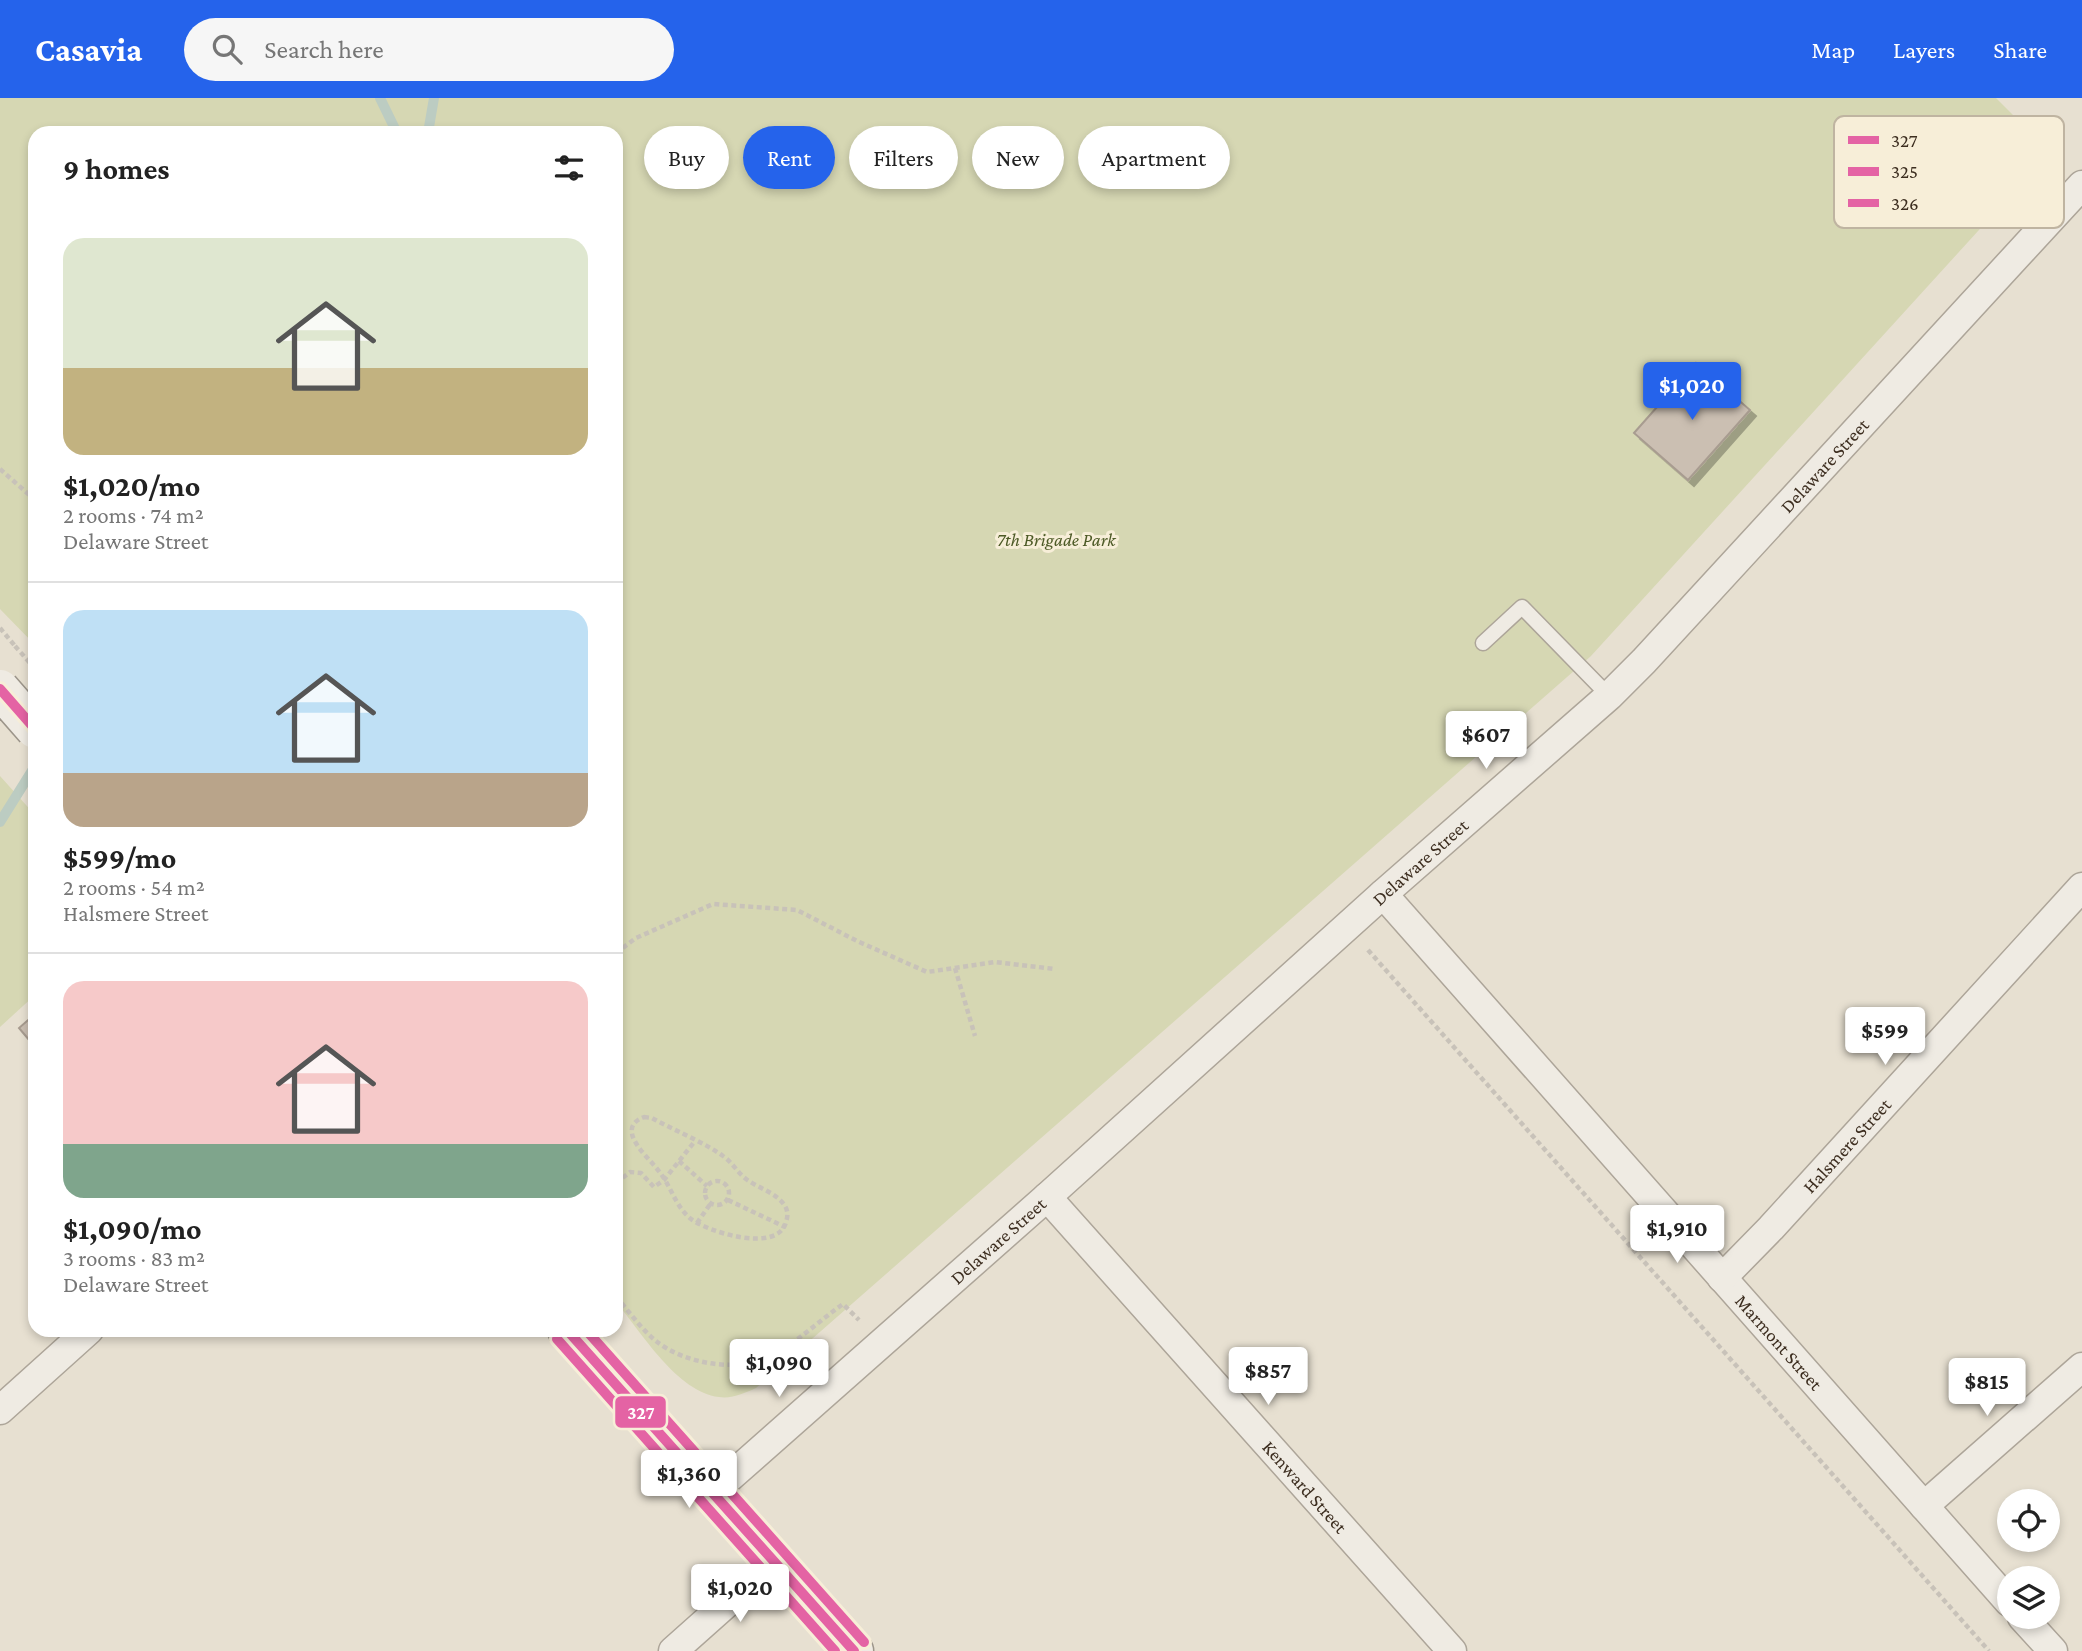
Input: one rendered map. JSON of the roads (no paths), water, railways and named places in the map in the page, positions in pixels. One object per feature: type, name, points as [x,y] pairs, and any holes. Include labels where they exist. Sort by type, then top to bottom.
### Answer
[{"type":"main road","points":[[0,689],[28,721]]},
{"type":"main road","points":[[573,1337],[854,1651]]},
{"type":"street","name":"Delaware Street","points":[[2064,205],[2082,185]]},
{"type":"street","name":"Delaware Street","points":[[713,1492],[1609,696],[1654,651],[2043,228]]},
{"type":"street","name":"Halsmere Street","points":[[1722,1278],[1771,1228],[2082,887]]},
{"type":"street","name":"Marmont Street","points":[[1383,894],[1997,1588]]},
{"type":"street","name":"Kenward Street","points":[[1047,1197],[1452,1651]]},
{"type":"street","points":[[0,1410],[81,1337]]},
{"type":"street","points":[[1924,1506],[2082,1367]]},
{"type":"street","points":[[673,1651],[774,1561]]},
{"type":"street","points":[[2033,1629],[2053,1651]]},
{"type":"lane","points":[[1483,643],[1522,607],[1609,696]]},
{"type":"waterway","points":[[380,98],[394,126]]},
{"type":"waterway","points":[[429,126],[434,98]]},
{"type":"waterway","points":[[0,822],[28,777]]},
{"type":"park label","name":"7th Brigade Park","points":[[1056,539]]}]
